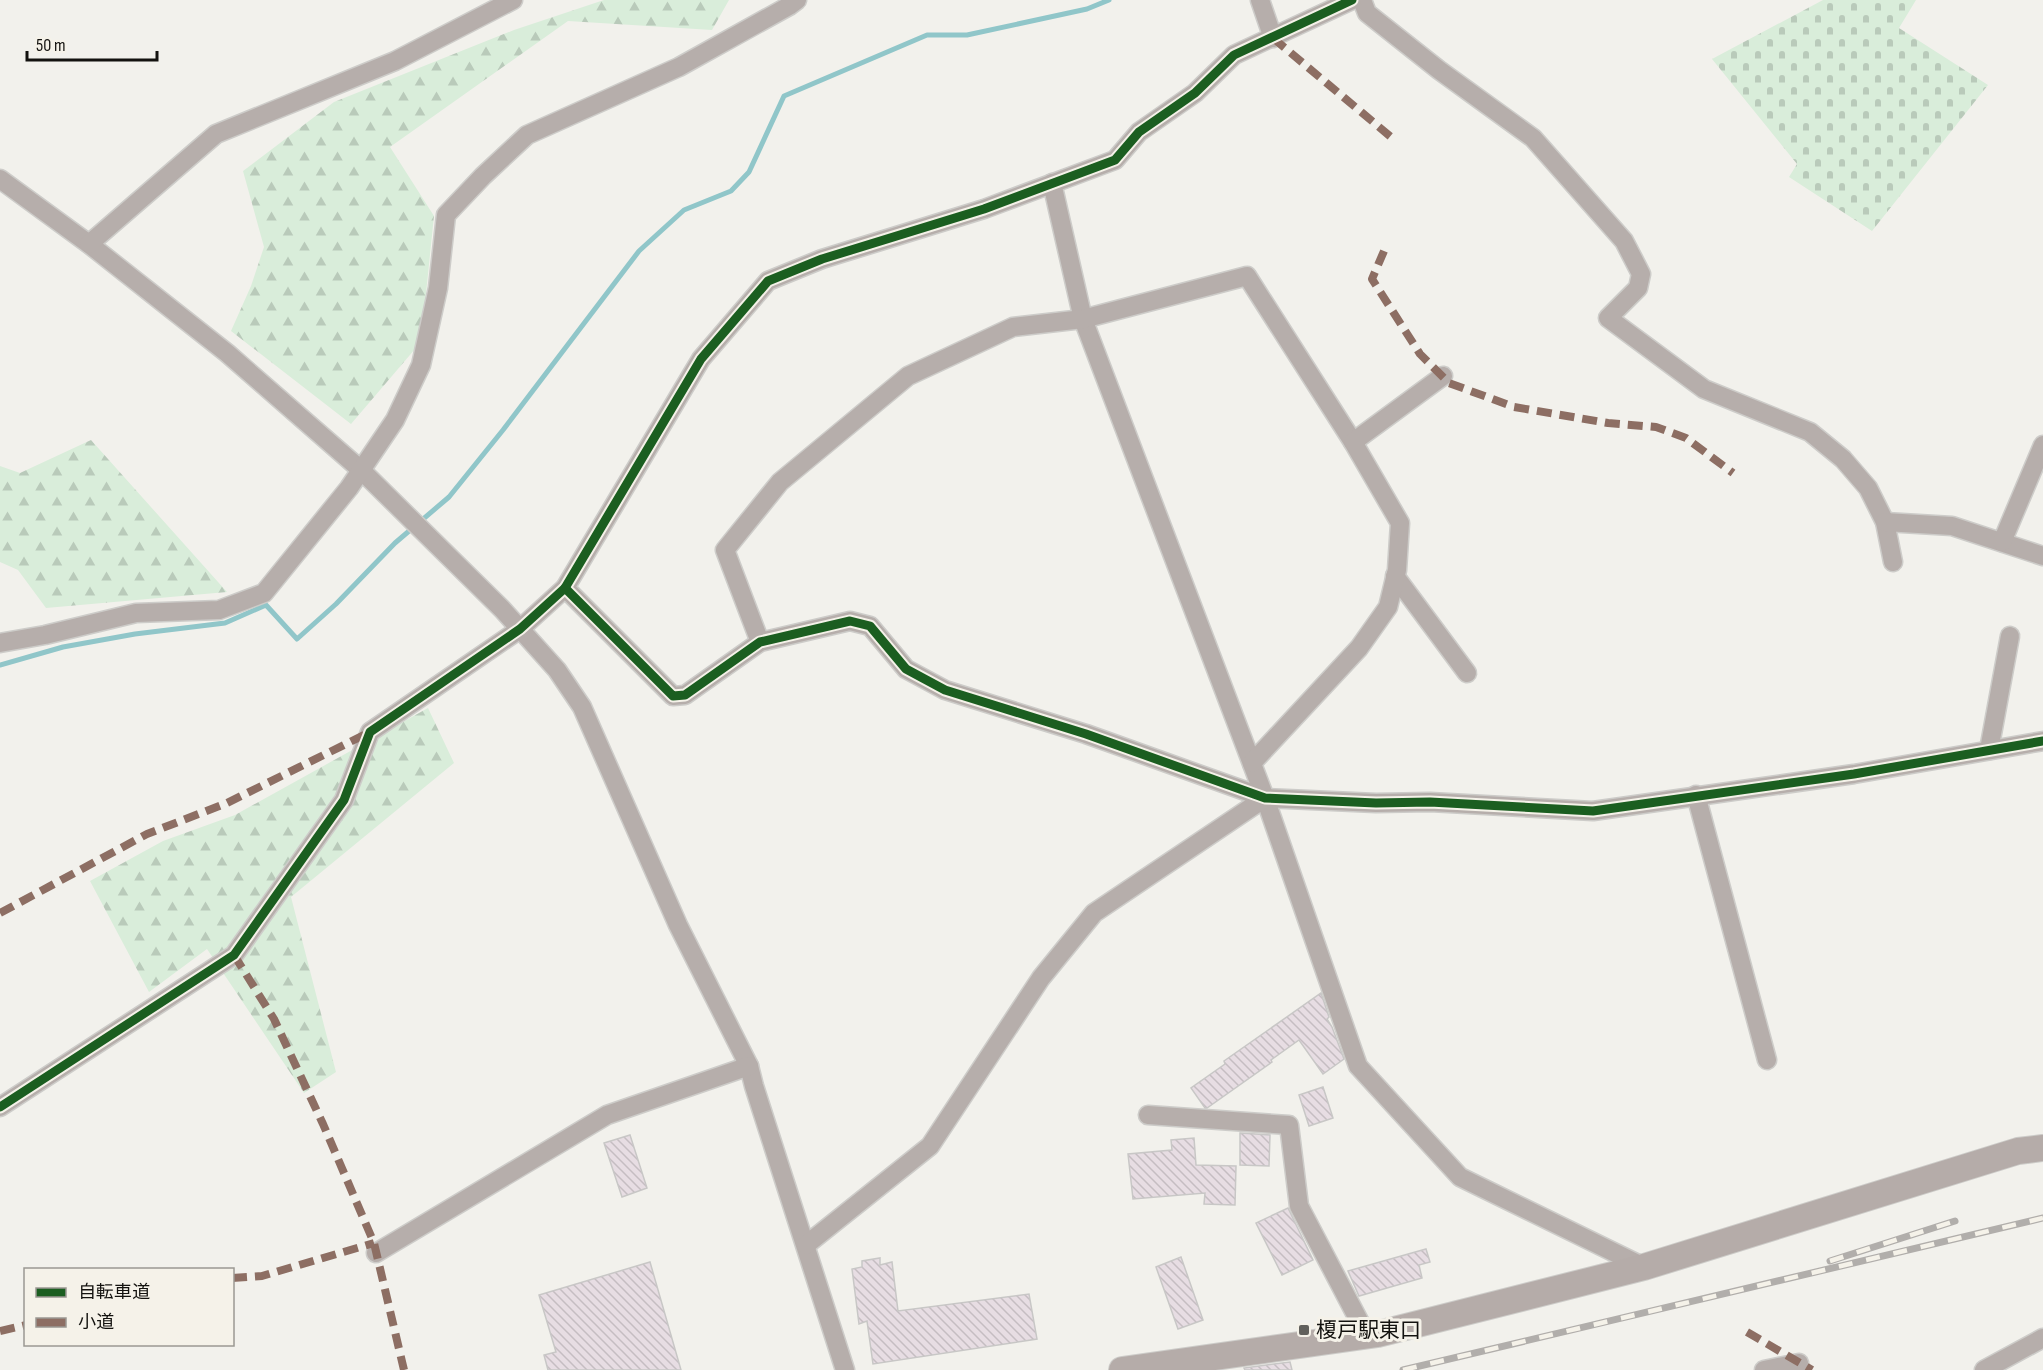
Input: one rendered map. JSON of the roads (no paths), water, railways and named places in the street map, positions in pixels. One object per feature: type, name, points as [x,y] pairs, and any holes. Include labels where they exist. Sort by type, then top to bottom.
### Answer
[{"type":"street","points":[[89,244],[216,134],[394,61],[513,0]]},
{"type":"street","points":[[0,643],[45,635],[136,613],[219,610],[264,593],[361,470],[395,420],[421,364],[438,288],[446,215],[453,207],[527,135],[679,67],[797,0]]},
{"type":"street","points":[[1260,0],[1273,38]]},
{"type":"street","points":[[0,1107],[234,955],[344,800],[370,732],[520,629],[565,588],[701,359],[768,281],[822,259],[984,209],[1115,160],[1139,132],[1195,93],[1234,55],[1352,0]]},
{"type":"street","points":[[1362,0],[1367,13],[1430,63],[1533,138],[1624,241],[1641,274],[1638,288],[1608,318],[1704,389],[1810,432],[1843,459],[1868,488],[1885,522],[1893,562]]},
{"type":"street","points":[[0,179],[89,244],[227,353],[361,470],[520,629],[557,670],[582,706],[678,926],[749,1066],[757,1098],[845,1370]]},
{"type":"street","points":[[1052,183],[1083,319],[1265,798],[1359,1066],[1460,1177],[1644,1267]]},
{"type":"street","points":[[760,642],[725,550],[780,482],[908,376],[1013,327],[1083,319],[1247,276],[1353,442],[1400,524],[1395,576],[1388,607],[1359,648],[1252,763]]},
{"type":"street","points":[[1353,442],[1443,376]]},
{"type":"street","points":[[2002,542],[2043,445]]},
{"type":"street","points":[[1885,522],[1952,526],[2043,556]]},
{"type":"street","points":[[1395,576],[1467,673]]},
{"type":"street","points":[[565,588],[673,696],[685,695],[760,642],[850,621],[870,626],[906,669],[945,690],[1086,734],[1265,798],[1376,803],[1430,802],[1593,811],[1854,774],[2043,741]]},
{"type":"street","points":[[1989,750],[2010,636]]},
{"type":"street","points":[[1696,795],[1767,1060]]},
{"type":"street","points":[[806,1245],[930,1146],[1041,978],[1094,913],[1265,798]]},
{"type":"street","points":[[376,1253],[607,1115],[749,1066]]},
{"type":"street","points":[[1148,1115],[1289,1125],[1299,1206],[1367,1336]]},
{"type":"street","points":[[1122,1370],[1367,1336],[1644,1267],[2018,1151],[2043,1148]]},
{"type":"street","points":[[1984,1370],[2043,1338]]},
{"type":"street","points":[[1764,1370],[1799,1363]]},
{"type":"waterway","points":[[0,665],[63,647],[135,634],[225,623],[266,605],[297,639],[336,604],[395,543],[449,497],[639,251],[684,210],[731,191],[749,172],[784,96],[927,35],[967,35],[1087,9],[1109,0]]},
{"type":"railway","points":[[1403,1370],[2043,1218]]},
{"type":"railway","points":[[1830,1261],[1955,1221]]},
{"type":"place","name":"榎戸駅東口","points":[[1304,1330]]}]
